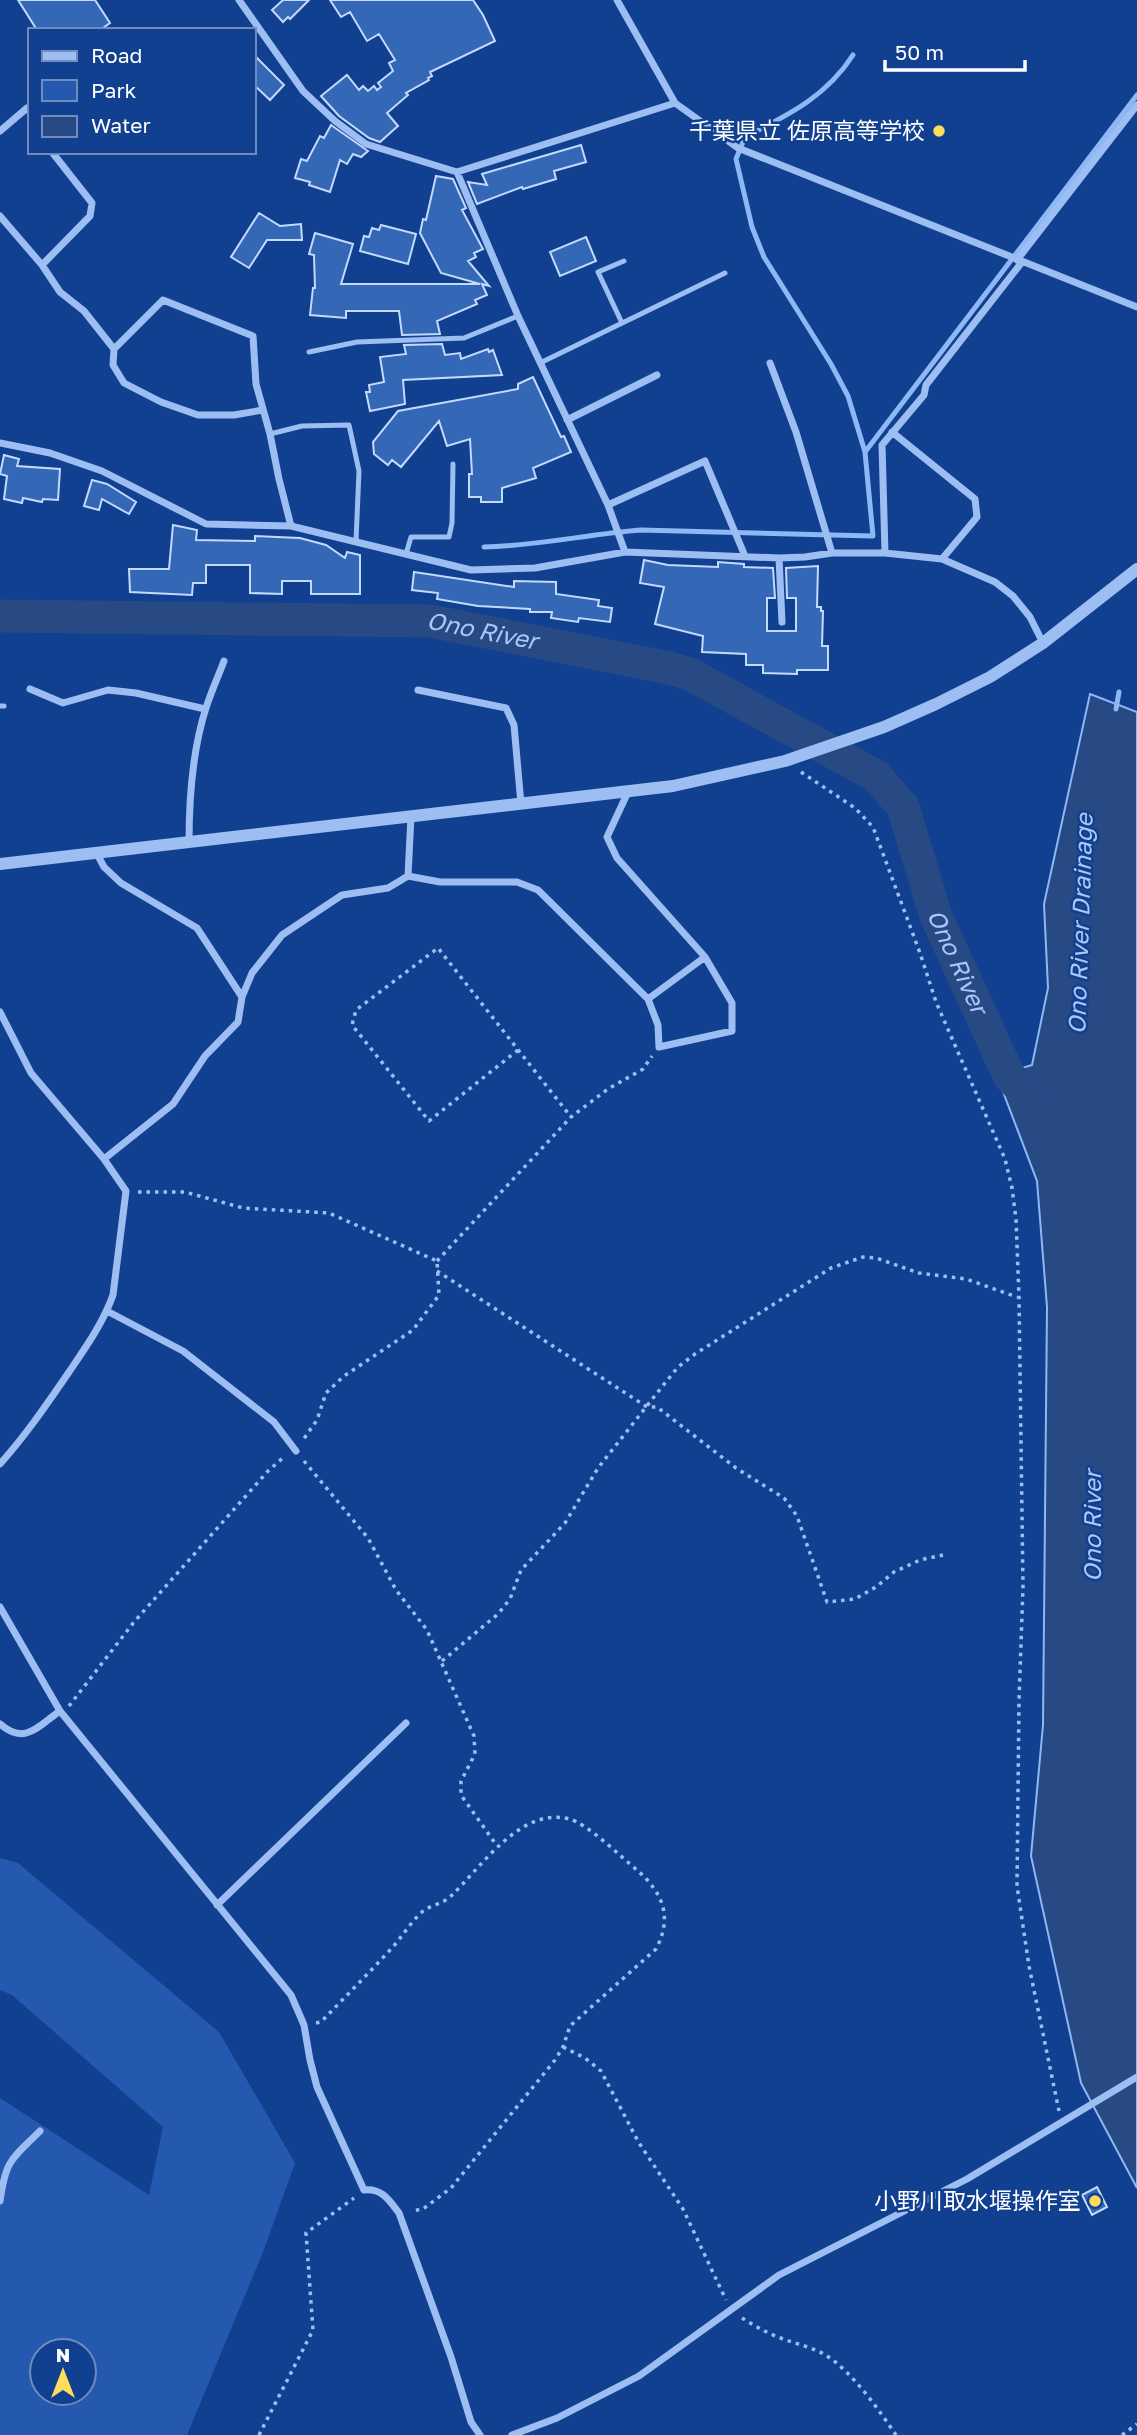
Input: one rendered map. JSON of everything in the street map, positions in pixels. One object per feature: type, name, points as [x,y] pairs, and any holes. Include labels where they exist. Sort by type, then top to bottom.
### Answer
[{"type":"street","points":[[239,0],[303,91],[335,121],[366,144],[457,172],[675,103]]},
{"type":"street","points":[[617,0],[675,103],[741,150],[1137,307]]},
{"type":"street","points":[[885,553],[881,445],[924,395],[926,385],[1017,260],[1137,105]]},
{"type":"street","points":[[0,131],[28,109]]},
{"type":"street","points":[[42,265],[90,216],[92,203],[54,154]]},
{"type":"street","points":[[457,172],[518,316],[608,505],[625,552]]},
{"type":"street","points":[[0,216],[42,265],[60,292],[84,311],[114,349]]},
{"type":"street","points":[[263,410],[234,415],[198,415],[161,402],[124,383],[113,365],[114,349],[163,300],[254,337],[256,384],[270,434],[291,526]]},
{"type":"street","points":[[770,363],[796,432],[832,553]]},
{"type":"street","points":[[567,420],[657,375]]},
{"type":"street","points":[[892,432],[975,499],[977,517],[942,559]]},
{"type":"street","points":[[0,443],[50,453],[102,471],[206,524],[291,526],[471,570],[535,568],[625,552],[779,558],[832,553],[885,553],[942,559],[995,582],[1013,596],[1030,617],[1043,643]]},
{"type":"street","points":[[608,505],[705,461],[745,556]]},
{"type":"street","points":[[779,558],[782,622]]},
{"type":"street","points":[[0,864],[628,792],[673,786],[785,761],[864,734],[947,699],[1018,661],[1137,569]]},
{"type":"street","points":[[188,843],[190,795],[205,709],[223,661]]},
{"type":"street","points":[[30,689],[63,702],[108,690],[136,693],[205,709]]},
{"type":"street","points":[[418,690],[506,708],[514,725],[521,804]]},
{"type":"street","points":[[104,1159],[173,1104],[205,1056],[238,1021],[242,997],[252,973],[282,935],[342,895],[388,888],[408,876],[440,882],[517,882],[538,890],[648,999],[658,1025],[659,1047],[732,1031],[732,1003],[705,957],[617,859],[607,836],[628,792]]},
{"type":"street","points":[[408,876],[411,816]]},
{"type":"street","points":[[96,852],[104,867],[121,883],[197,928],[242,997]]},
{"type":"street","points":[[648,999],[705,957]]},
{"type":"street","points":[[0,1012],[31,1073],[104,1159],[126,1191],[113,1295],[107,1311],[29,1431],[0,1464]]},
{"type":"street","points":[[107,1311],[183,1351],[274,1422],[296,1451]]},
{"type":"street","points":[[0,1607],[60,1711],[291,1995],[304,2025],[317,2087],[364,2190],[374,2189],[384,2194],[399,2213],[452,2357],[471,2422],[480,2435]]},
{"type":"street","points":[[0,1724],[19,1736],[27,1734],[60,1711]]},
{"type":"street","points":[[217,1905],[406,1723]]},
{"type":"street","points":[[512,2435],[557,2418],[639,2376],[779,2275],[967,2179],[1137,2077]]},
{"type":"street","points":[[0,2201],[9,2162],[40,2132]]},
{"type":"lane","points":[[622,323],[598,272],[624,261]]},
{"type":"lane","points":[[540,363],[725,273]]},
{"type":"lane","points":[[309,352],[357,342],[464,338],[518,316]]},
{"type":"lane","points":[[270,434],[302,426],[349,425],[359,471],[356,541]]},
{"type":"lane","points":[[406,554],[411,537],[449,537],[452,523],[453,464]]},
{"type":"path","points":[[785,761],[855,808],[873,827],[936,1002],[1005,1159],[1016,1219],[1023,1587],[1017,1886],[1029,1966],[1065,2119]]},
{"type":"path","points":[[518,1050],[429,1121],[352,1025],[356,1010],[438,948],[518,1050],[571,1118]]},
{"type":"path","points":[[60,1711],[72,1704],[134,1622],[268,1471],[281,1457],[296,1451],[317,1420],[326,1394],[344,1376],[413,1330],[439,1295],[437,1261],[571,1118],[608,1089],[643,1069],[659,1047]]},
{"type":"path","points":[[126,1191],[186,1192],[243,1208],[328,1213],[437,1261]]},
{"type":"path","points":[[442,1661],[504,1607],[510,1599],[521,1570],[565,1522],[598,1468],[678,1367],[831,1268],[863,1257],[876,1258],[919,1273],[966,1279],[1018,1297]]},
{"type":"path","points":[[437,1271],[647,1407],[657,1407],[736,1468],[784,1498],[797,1516],[827,1602],[855,1599],[894,1572],[920,1560],[943,1555]]},
{"type":"path","points":[[296,1451],[368,1538],[396,1590],[427,1630],[474,1736],[475,1754],[461,1781],[461,1794],[497,1846]]},
{"type":"path","points":[[304,2025],[321,2022],[391,1949],[424,1910],[448,1898],[497,1846],[529,1825],[551,1817],[570,1819],[583,1826],[651,1883],[660,1895],[665,1920],[663,1935],[656,1949],[570,2026],[564,2047],[451,2188],[423,2209],[399,2213]]},
{"type":"path","points":[[564,2047],[585,2058],[601,2071],[639,2143],[683,2209],[731,2311],[758,2328],[828,2357],[865,2393],[896,2435]]},
{"type":"path","points":[[259,2435],[313,2330],[306,2233],[364,2190]]},
{"type":"path","points":[[1122,2435],[1137,2424]]},
{"type":"green space","points":[[0,1858],[18,1863],[219,2032],[295,2163],[263,2252],[187,2435],[0,2435],[0,2098],[149,2195],[163,2127],[12,1995],[0,1990]]},
{"type":"water","points":[[1090,694],[1137,712],[1137,2188],[1081,2083],[1031,1856],[1043,1725],[1047,1307],[1037,1181],[997,1076],[1032,1065],[1048,988],[1044,904]]},
{"type":"building","points":[[18,0],[95,0],[110,23],[103,28],[36,28]]},
{"type":"building","points":[[283,0],[309,0],[290,19],[288,17],[283,22],[272,10]]},
{"type":"building","points":[[330,0],[473,0],[495,41],[430,72],[432,76],[429,80],[406,93],[408,95],[387,113],[398,126],[380,142],[369,138],[339,116],[321,96],[347,75],[359,90],[363,86],[368,91],[374,86],[377,90],[381,87],[378,83],[393,71],[389,63],[395,60],[379,34],[367,41],[350,12],[341,17]]},
{"type":"building","points":[[256,57],[284,85],[270,100],[256,87]]},
{"type":"building","points":[[331,125],[368,151],[361,157],[353,154],[347,164],[340,160],[330,192],[295,178],[301,159],[307,161],[320,136],[324,138]]},
{"type":"building","points":[[581,145],[586,162],[554,171],[556,179],[523,189],[522,187],[477,204],[468,182],[487,185],[482,174]]},
{"type":"building","points":[[436,176],[453,179],[466,208],[462,210],[483,249],[474,253],[476,257],[468,261],[489,286],[482,284],[487,295],[475,300],[477,304],[437,321],[440,334],[402,335],[399,311],[346,311],[346,318],[310,315],[315,288],[314,255],[309,254],[315,233],[353,244],[341,284],[480,284],[441,273],[420,233],[423,219],[426,220]]},
{"type":"building","points":[[259,213],[280,226],[301,224],[302,240],[267,240],[249,268],[231,257]]},
{"type":"building","points":[[381,225],[416,234],[408,264],[360,251],[364,236],[369,237],[372,228],[379,230]]},
{"type":"building","points":[[586,237],[596,261],[560,276],[550,252]]},
{"type":"building","points":[[442,344],[445,355],[460,353],[461,359],[488,349],[489,352],[493,350],[502,375],[403,380],[405,404],[370,411],[366,392],[370,392],[369,385],[384,382],[380,357],[406,354],[404,345]]},
{"type":"building","points":[[533,377],[561,437],[564,436],[571,452],[533,468],[536,478],[502,488],[502,502],[481,502],[481,497],[469,497],[469,474],[472,474],[470,439],[447,446],[439,421],[401,467],[392,460],[388,465],[374,454],[373,442],[398,411],[518,389],[518,384]]},
{"type":"building","points":[[4,455],[19,459],[17,466],[60,469],[58,500],[43,499],[42,502],[23,498],[22,503],[4,499],[7,476],[0,474]]},
{"type":"building","points":[[92,480],[107,484],[136,502],[129,514],[102,499],[99,510],[84,506]]},
{"type":"building","points":[[173,525],[197,530],[196,540],[255,541],[255,536],[300,538],[326,545],[345,558],[347,552],[360,555],[360,594],[311,594],[311,581],[282,581],[282,594],[250,593],[250,565],[206,565],[206,583],[193,583],[192,595],[130,592],[129,569],[169,569]]},
{"type":"building","points":[[644,560],[668,565],[718,567],[718,562],[744,564],[744,567],[773,568],[775,598],[767,598],[767,631],[796,631],[796,598],[787,598],[786,568],[818,566],[817,607],[821,607],[823,611],[822,646],[828,646],[828,670],[797,670],[797,674],[763,673],[763,665],[746,665],[746,654],[702,652],[703,636],[655,624],[664,587],[640,583]]},
{"type":"building","points":[[414,572],[514,587],[514,581],[556,582],[556,594],[599,600],[598,606],[612,608],[610,622],[579,618],[578,622],[551,618],[552,612],[530,612],[530,609],[478,606],[437,599],[438,593],[412,590]]},
{"type":"building","name":"小野川取水堰操作室","points":[[1097,2187],[1107,2207],[1092,2215],[1082,2195]]},
{"type":"waterway","points":[[853,55],[818,94],[745,137],[736,159],[752,227],[764,257],[848,396],[865,452]]},
{"type":"waterway","points":[[484,547],[641,530],[873,536],[865,452],[1137,95]]},
{"type":"waterway","name":"Ono River","points":[[0,616],[430,621],[690,674],[876,776],[903,807],[936,916],[1009,1076],[1038,1105]]},
{"type":"waterway","name":"Ono River Drainage","points":[[1116,709],[1119,692]]},
{"type":"place","name":"千葉県立 佐原高等学校","points":[[939,131]]},
{"type":"place","name":"小野川取水堰操作室","points":[[1095,2201]]}]
